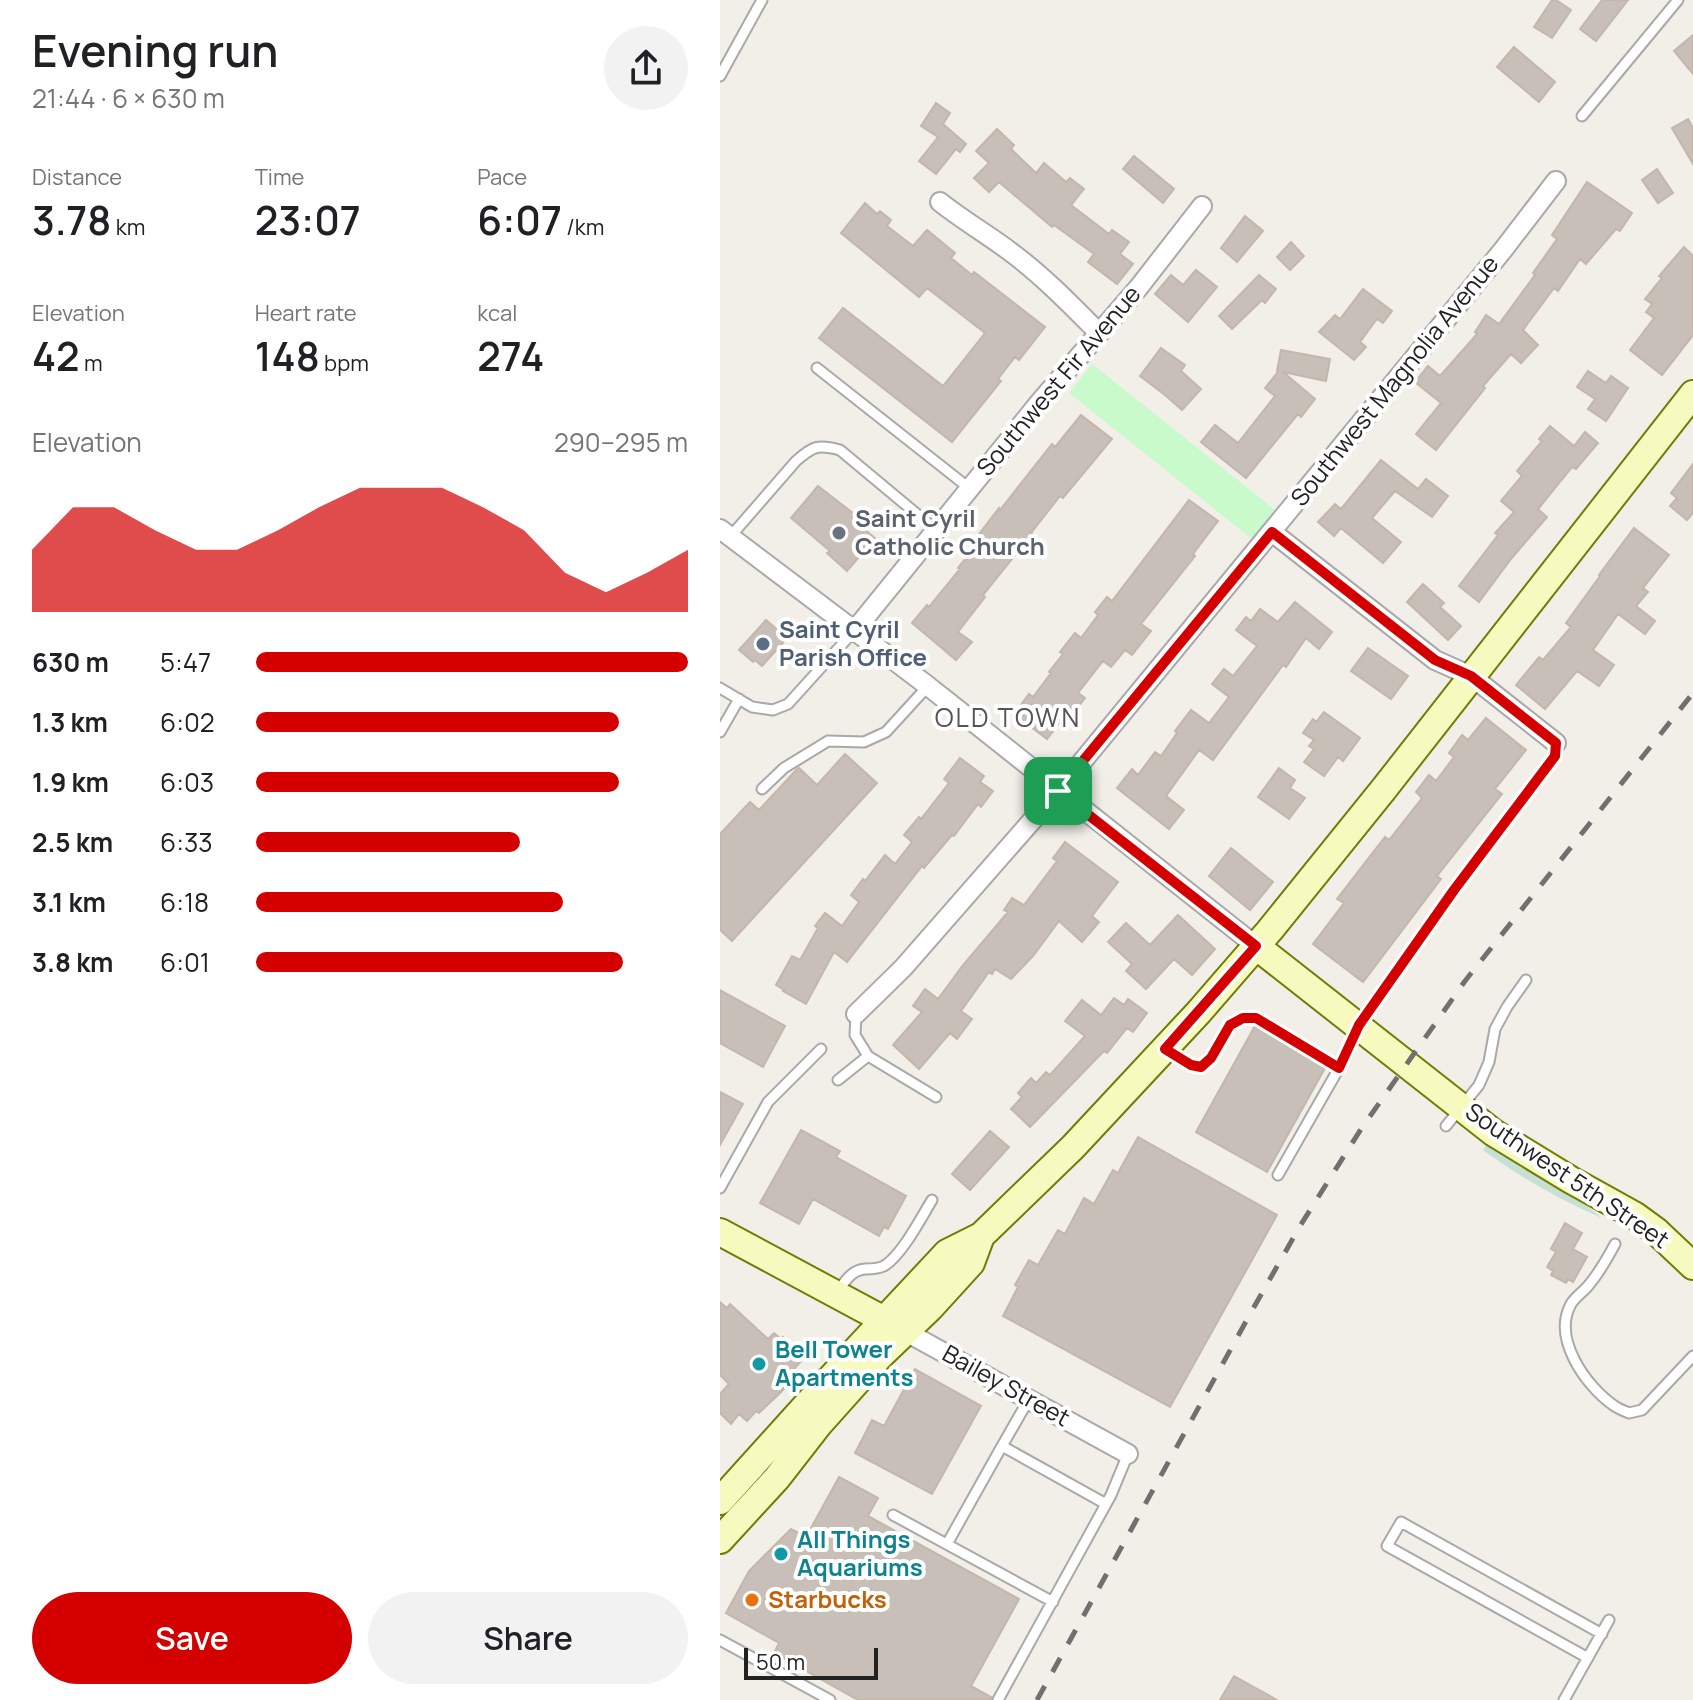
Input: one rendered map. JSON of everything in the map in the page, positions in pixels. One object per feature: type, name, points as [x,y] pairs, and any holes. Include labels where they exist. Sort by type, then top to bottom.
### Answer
[{"type":"street","name":"Southwest Magnolia Avenue","points":[[856,1014],[903,968],[1058,791],[1503,250],[1556,181]]},
{"type":"street","points":[[940,202],[1050,284],[1098,332]]},
{"type":"street","name":"Southwest Fir Avenue","points":[[855,630],[1098,332],[1139,287],[1202,206]]},
{"type":"street","points":[[720,1540],[878,1358],[895,1326],[947,1253],[981,1236],[1073,1147],[1256,946],[1383,790],[1693,394]]},
{"type":"street","points":[[1272,532],[1435,660],[1471,676],[1556,743]]},
{"type":"street","name":"Southwest 5th Street","points":[[725,533],[928,686],[1359,1025],[1454,1116],[1494,1133],[1634,1215],[1693,1266]]},
{"type":"street","points":[[720,1232],[895,1326]]},
{"type":"street","points":[[720,1501],[895,1326]]},
{"type":"street","name":"Bailey Street","points":[[895,1326],[1128,1454]]},
{"type":"lane","points":[[720,76],[762,0]]},
{"type":"lane","points":[[1582,116],[1678,0]]},
{"type":"lane","points":[[817,368],[969,488]]},
{"type":"lane","points":[[725,533],[796,461],[822,445],[840,450],[936,530]]},
{"type":"lane","points":[[720,688],[752,707],[773,710],[788,704],[855,630]]},
{"type":"lane","points":[[762,789],[784,768],[828,741],[864,742],[886,732],[928,686]]},
{"type":"lane","points":[[720,732],[739,699]]},
{"type":"lane","points":[[1278,1175],[1339,1068],[1359,1025],[1454,890],[1555,756],[1556,743]]},
{"type":"lane","points":[[1454,1116],[1485,1074],[1495,1029],[1526,980]]},
{"type":"lane","points":[[856,1014],[855,1035],[868,1056],[936,1097]]},
{"type":"lane","points":[[1165,1049],[1191,1065],[1201,1067],[1211,1058],[1230,1025],[1243,1018],[1256,1018],[1339,1068]]},
{"type":"lane","points":[[720,1188],[723,1174],[768,1102],[821,1049]]},
{"type":"lane","points":[[838,1080],[868,1056]]},
{"type":"lane","points":[[835,1295],[850,1274],[860,1269],[883,1266],[906,1242],[932,1200]]},
{"type":"lane","points":[[1615,1244],[1586,1290],[1572,1301],[1566,1316],[1568,1346],[1577,1367],[1612,1405],[1629,1413],[1642,1410],[1693,1356]]},
{"type":"lane","points":[[947,1544],[1029,1399]]},
{"type":"lane","points":[[1002,1446],[1106,1504]]},
{"type":"lane","points":[[998,1700],[1106,1504],[1128,1454]]},
{"type":"lane","points":[[893,1515],[1053,1602]]},
{"type":"lane","points":[[1588,1658],[1387,1546],[1401,1522],[1602,1634]]},
{"type":"lane","points":[[1564,1700],[1609,1620]]},
{"type":"lane","points":[[720,1640],[818,1697],[830,1700]]},
{"type":"green space","points":[[1092,364],[1275,510],[1252,539],[1069,393]]},
{"type":"green space","points":[[1487,1144],[1602,1218],[1556,1196],[1511,1169],[1483,1150]]},
{"type":"building","points":[[1552,0],[1571,10],[1552,38],[1534,27]]},
{"type":"building","points":[[1602,0],[1628,0],[1596,41],[1580,29]]},
{"type":"building","points":[[1693,35],[1693,74],[1674,51]]},
{"type":"building","points":[[1514,47],[1555,82],[1539,102],[1497,67]]},
{"type":"building","points":[[936,103],[950,113],[943,124],[966,144],[960,152],[956,149],[936,174],[919,161],[938,137],[921,126]]},
{"type":"building","points":[[1688,119],[1693,128],[1693,164],[1672,128]]},
{"type":"building","points":[[997,129],[1014,145],[1011,149],[1036,173],[1044,163],[1066,182],[1070,178],[1084,189],[1071,205],[1109,234],[1112,230],[1129,242],[1120,254],[1133,264],[1117,284],[1088,262],[1094,254],[1054,225],[1052,227],[999,182],[989,192],[974,178],[989,163],[976,151]]},
{"type":"building","points":[[1134,156],[1174,189],[1163,203],[1123,169]]},
{"type":"building","points":[[1657,169],[1673,193],[1658,203],[1642,180]]},
{"type":"building","points":[[1587,182],[1632,213],[1620,231],[1616,229],[1586,264],[1580,259],[1558,291],[1554,288],[1523,330],[1538,345],[1521,363],[1511,354],[1436,450],[1416,434],[1441,403],[1415,382],[1428,366],[1440,376],[1477,334],[1475,332],[1486,315],[1499,324],[1535,275],[1533,273],[1557,239],[1552,235]]},
{"type":"building","points":[[865,203],[877,214],[880,211],[891,220],[887,226],[913,246],[927,230],[955,253],[951,258],[1045,327],[1019,360],[1015,357],[998,379],[1001,381],[952,442],[819,338],[843,308],[943,386],[985,333],[927,288],[919,297],[841,233]]},
{"type":"building","points":[[1245,216],[1263,231],[1237,262],[1221,248]]},
{"type":"building","points":[[1291,242],[1304,256],[1290,270],[1277,257]]},
{"type":"building","points":[[1684,247],[1693,256],[1693,335],[1662,375],[1630,350],[1654,318],[1646,312],[1652,304],[1645,299],[1662,278],[1659,276]]},
{"type":"building","points":[[1196,270],[1217,287],[1188,322],[1155,294],[1171,275],[1183,285]]},
{"type":"building","points":[[1259,275],[1276,289],[1265,303],[1262,300],[1232,329],[1219,316]]},
{"type":"building","points":[[1363,289],[1392,311],[1383,323],[1377,319],[1360,342],[1366,347],[1354,360],[1319,332],[1335,315],[1340,319]]},
{"type":"building","points":[[1161,348],[1185,365],[1181,371],[1201,389],[1182,410],[1140,376]]},
{"type":"building","points":[[1281,350],[1330,359],[1326,381],[1283,372],[1315,399],[1301,417],[1298,414],[1246,478],[1201,442],[1215,425],[1238,443],[1275,396],[1265,388],[1278,372]]},
{"type":"building","points":[[1588,371],[1606,383],[1611,376],[1628,388],[1606,421],[1588,409],[1595,399],[1577,387]]},
{"type":"building","points":[[1081,415],[1112,439],[1063,498],[1060,496],[1031,533],[1033,535],[983,595],[985,597],[958,632],[972,642],[956,660],[912,623],[960,569],[983,537],[979,534],[999,508],[1052,444],[1055,447]]},
{"type":"building","points":[[1550,426],[1574,446],[1585,432],[1598,443],[1576,469],[1572,467],[1538,509],[1547,517],[1479,602],[1459,586],[1498,535],[1495,533],[1514,512],[1501,501],[1522,476],[1517,471],[1542,441],[1539,439]]},
{"type":"building","points":[[1381,460],[1418,489],[1426,479],[1448,496],[1432,517],[1395,491],[1372,518],[1401,542],[1383,563],[1341,528],[1334,536],[1318,522],[1335,504],[1341,509]]},
{"type":"building","points":[[1693,464],[1693,513],[1687,520],[1670,506],[1677,498],[1671,493]]},
{"type":"building","name":"Saint Cyril Catholic Church","points":[[818,486],[867,524],[863,528],[875,538],[847,571],[827,553],[830,551],[791,518]]},
{"type":"building","points":[[1189,500],[1218,521],[1193,554],[1195,556],[1141,624],[1151,631],[1132,655],[1125,650],[1111,667],[1103,661],[1078,693],[1085,698],[1074,712],[1070,709],[1047,739],[1014,714],[1029,694],[1033,697],[1075,633],[1081,638],[1107,597],[1112,601]]},
{"type":"building","points":[[1634,528],[1669,555],[1643,588],[1648,592],[1636,606],[1655,621],[1645,634],[1618,614],[1593,650],[1614,665],[1599,686],[1577,671],[1545,709],[1516,685],[1539,657],[1543,660],[1571,627],[1566,623]]},
{"type":"building","points":[[1423,584],[1444,603],[1440,607],[1461,626],[1448,640],[1407,602]]},
{"type":"building","points":[[1295,602],[1332,632],[1319,649],[1306,638],[1213,760],[1199,750],[1166,796],[1184,810],[1169,829],[1117,788],[1132,769],[1138,775],[1155,752],[1161,756],[1191,710],[1209,723],[1229,697],[1212,684],[1224,669],[1233,676],[1257,646],[1236,630],[1246,617],[1251,621],[1260,609],[1278,622]]},
{"type":"building","name":"Saint Cyril Parish Office","points":[[766,620],[787,638],[762,666],[739,650]]},
{"type":"building","points":[[1368,648],[1408,676],[1391,699],[1351,671]]},
{"type":"building","points":[[1324,712],[1360,738],[1343,761],[1338,757],[1324,776],[1304,762],[1314,749],[1309,746],[1314,740],[1303,733],[1313,719],[1316,722]]},
{"type":"building","points":[[1486,718],[1526,750],[1495,789],[1502,794],[1437,876],[1441,879],[1363,982],[1313,944],[1344,903],[1337,899],[1385,837],[1389,840],[1422,798],[1416,792],[1429,775],[1436,781],[1454,757],[1449,753],[1462,735],[1468,740]]},
{"type":"building","points":[[845,754],[877,783],[732,941],[720,930],[720,834],[750,802],[759,810],[797,769],[817,785]]},
{"type":"building","points":[[960,758],[984,776],[980,782],[993,791],[981,807],[978,804],[954,836],[924,868],[922,866],[847,962],[834,952],[806,1004],[783,991],[776,985],[792,956],[800,960],[818,928],[815,926],[825,913],[842,926],[859,902],[851,895],[885,855],[895,864],[912,842],[904,835],[949,783],[944,779]]},
{"type":"building","points":[[1279,768],[1295,780],[1290,788],[1305,798],[1289,819],[1258,797]]},
{"type":"building","points":[[1065,842],[1118,882],[1092,916],[1099,922],[1082,942],[1059,921],[1011,979],[995,969],[992,974],[989,972],[961,1011],[972,1019],[957,1039],[950,1033],[919,1069],[893,1045],[922,1012],[913,1006],[925,989],[938,999],[1008,912],[1004,910],[1012,898],[1024,905],[1057,861],[1053,858]]},
{"type":"building","points":[[1231,848],[1273,882],[1250,910],[1209,876]]},
{"type":"building","points":[[1178,915],[1215,949],[1192,975],[1174,959],[1146,989],[1126,971],[1132,964],[1108,942],[1126,923],[1150,945]]},
{"type":"building","points":[[720,990],[785,1026],[763,1067],[720,1043]]},
{"type":"building","points":[[1114,998],[1124,1005],[1128,999],[1147,1013],[1133,1032],[1127,1028],[1107,1053],[1102,1053],[1030,1127],[1011,1109],[1022,1097],[1018,1093],[1031,1078],[1036,1083],[1046,1072],[1050,1075],[1085,1036],[1065,1021],[1082,1000],[1101,1015]]},
{"type":"building","points":[[1255,1026],[1325,1068],[1267,1172],[1196,1132]]},
{"type":"building","points":[[720,1092],[743,1104],[720,1145]]},
{"type":"building","points":[[801,1130],[840,1151],[836,1157],[906,1196],[888,1229],[884,1227],[879,1236],[813,1199],[799,1224],[760,1203]]},
{"type":"building","points":[[990,1131],[1009,1147],[970,1190],[952,1174]]},
{"type":"building","points":[[1138,1137],[1277,1215],[1170,1407],[1003,1316],[1029,1260],[1038,1265],[1058,1230],[1065,1234],[1084,1198],[1094,1204],[1113,1170],[1118,1173]]},
{"type":"building","points":[[1565,1223],[1582,1233],[1573,1249],[1587,1257],[1573,1282],[1568,1279],[1566,1283],[1551,1275],[1553,1271],[1547,1267],[1556,1252],[1551,1249]]},
{"type":"building","name":"Bell Tower Apartments","points":[[720,1302],[727,1308],[730,1304],[768,1339],[774,1333],[781,1339],[783,1337],[803,1359],[794,1369],[798,1372],[759,1413],[756,1411],[747,1421],[739,1414],[731,1424],[720,1413],[720,1394],[729,1384],[720,1375]]},
{"type":"building","points":[[915,1369],[981,1406],[932,1494],[855,1453],[872,1420],[884,1426]]},
{"type":"building","points":[[839,1477],[878,1498],[868,1516],[1019,1599],[971,1686],[991,1697],[991,1700],[858,1700],[774,1653],[779,1643],[726,1613],[749,1571],[791,1529],[806,1537]]},
{"type":"building","points":[[1234,1676],[1277,1700],[1220,1700]]},
{"type":"railway","points":[[1037,1700],[1254,1307],[1361,1129],[1465,981],[1693,693]]},
{"type":"place","name":"Saint Cyril Catholic Church","points":[[839,533]]},
{"type":"place","name":"Saint Cyril Parish Office","points":[[763,644]]},
{"type":"place","name":"Bell Tower Apartments","points":[[759,1364]]},
{"type":"place","name":"All Things Aquariums","points":[[781,1554]]},
{"type":"place","name":"Starbucks","points":[[752,1600]]},
{"type":"district","name":"OLD TOWN","points":[[1008,718]]},
{"type":"route","points":[[1272,532],[1435,660],[1471,676],[1556,743],[1555,756],[1454,890],[1359,1025],[1339,1068],[1256,1018],[1243,1018],[1230,1025],[1211,1058],[1201,1067],[1191,1065],[1165,1049],[1256,946],[1058,791],[1272,532]]}]
